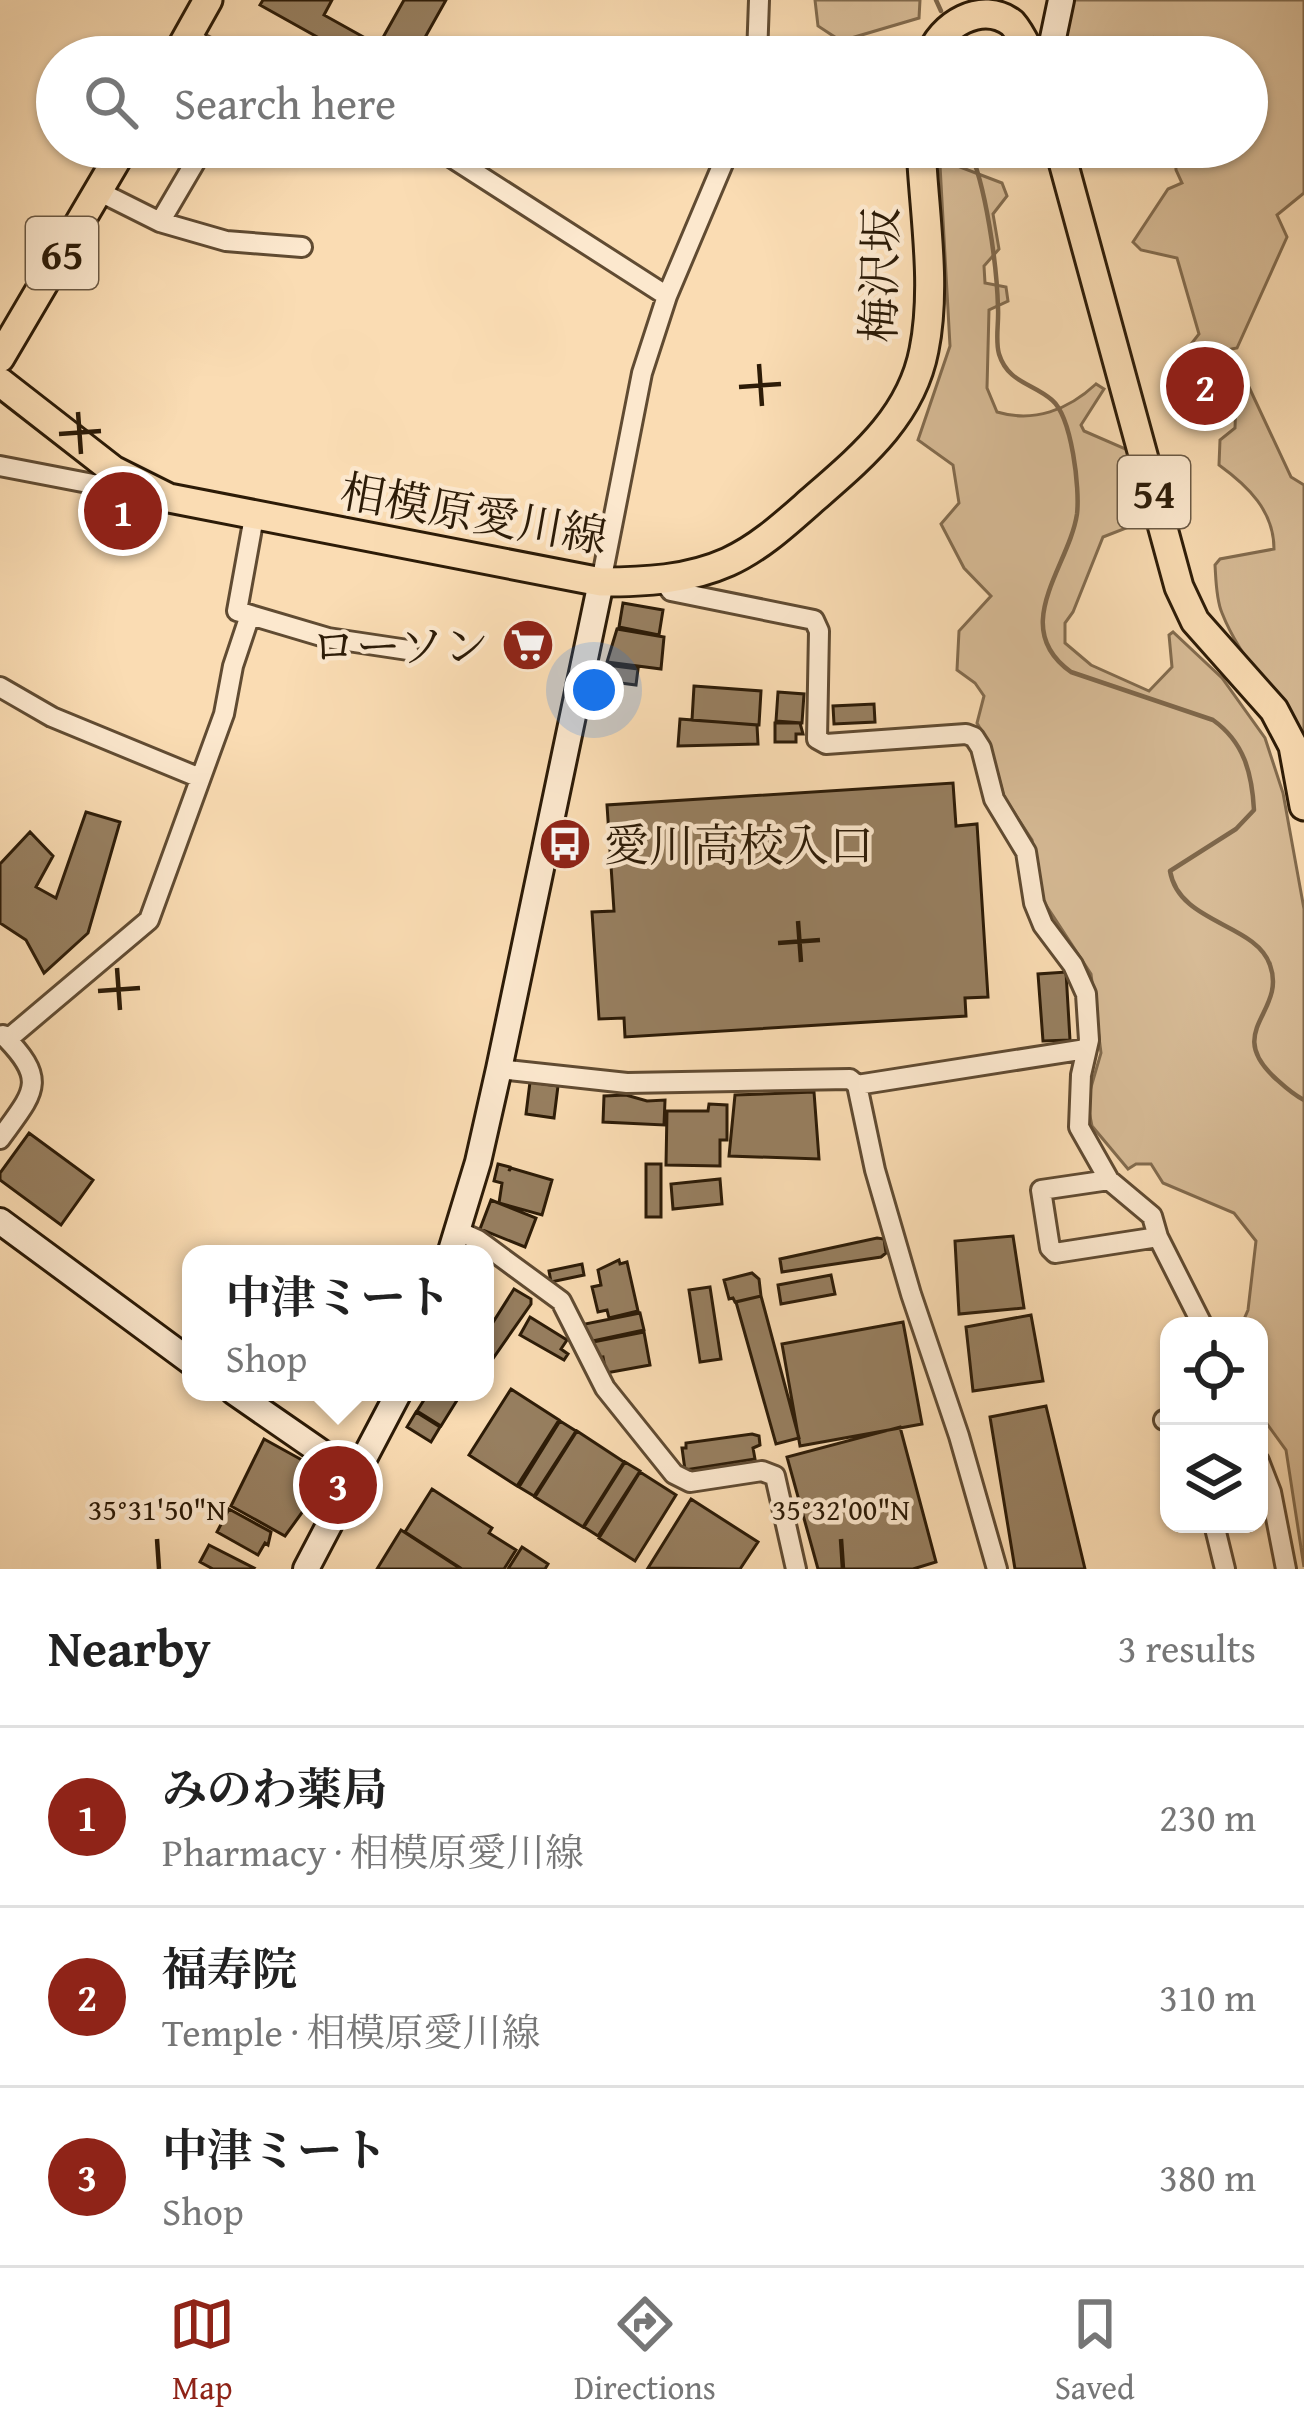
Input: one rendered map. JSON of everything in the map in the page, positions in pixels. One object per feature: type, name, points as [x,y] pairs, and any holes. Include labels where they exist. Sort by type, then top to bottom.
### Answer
[{"type":"main road","points":[[188,36],[208,0]]},
{"type":"main road","points":[[939,36],[962,15],[993,12],[1010,20],[1021,36]]},
{"type":"main road","name":"65","points":[[0,358],[112,168]]},
{"type":"main road","name":"梅沢坂","points":[[906,401],[917,377],[927,325],[922,168]]},
{"type":"main road","name":"54","points":[[1065,168],[1179,587],[1195,621],[1274,710],[1293,746],[1304,806]]},
{"type":"main road","name":"相模原愛川線","points":[[0,382],[113,470],[169,498],[601,582],[663,580],[728,562],[772,535],[875,445],[906,401]]},
{"type":"street","points":[[758,36],[759,0]]},
{"type":"street","points":[[1053,36],[1060,0]]},
{"type":"street","points":[[160,222],[192,168]]},
{"type":"street","points":[[469,168],[667,296]]},
{"type":"street","points":[[485,1245],[478,1240],[454,1243],[499,1069],[642,373],[667,296],[721,168]]},
{"type":"street","points":[[98,191],[134,212],[226,241],[302,247]]},
{"type":"street","points":[[0,466],[119,488],[141,485]]},
{"type":"street","points":[[254,517],[237,611],[328,638],[408,650]]},
{"type":"street","points":[[663,580],[671,591],[814,620],[819,631],[817,739],[826,745],[878,738],[974,737],[985,757],[994,800],[1026,852],[1034,903],[1086,994],[1090,1021],[1078,1127],[1109,1180],[1152,1216],[1198,1317]]},
{"type":"street","points":[[0,1139],[28,1099],[32,1083],[27,1059],[4,1035],[149,920],[224,714],[232,666],[250,615]]},
{"type":"street","points":[[0,687],[52,717],[200,778]]},
{"type":"street","points":[[857,1085],[1086,1049]]},
{"type":"street","points":[[499,1069],[627,1083],[850,1079],[857,1085],[875,1170],[997,1569]]},
{"type":"street","points":[[1020,1193],[1109,1180]]},
{"type":"street","points":[[1041,1190],[1050,1249],[1055,1253],[1158,1237]]},
{"type":"street","points":[[0,1221],[182,1355]]},
{"type":"street","points":[[494,1252],[561,1300],[605,1388],[674,1474],[690,1482],[762,1471],[775,1476],[796,1569]]},
{"type":"street","points":[[247,1401],[357,1477]]},
{"type":"street","points":[[306,1569],[395,1401]]},
{"type":"street","points":[[1268,1486],[1286,1569]]},
{"type":"street","points":[[1213,1533],[1225,1569]]},
{"type":"shaded area","points":[[815,0],[920,0],[919,18],[858,36],[833,36],[818,26]]},
{"type":"shaded area","points":[[1072,0],[1304,0],[1304,193],[1277,215],[1287,237],[1237,348],[1206,354],[1180,371],[1174,366],[1199,334],[1177,258],[1141,250],[1133,242],[1168,189],[1182,183],[1176,168],[1268,168],[1268,36],[1064,36]]},
{"type":"shaded area","points":[[940,168],[963,168],[1002,183],[1007,196],[993,214],[999,249],[984,266],[985,283],[1006,287],[1008,301],[989,310],[987,388],[997,412],[1024,416],[1050,412],[1096,384],[1104,389],[1081,425],[1084,431],[1128,450],[1139,498],[1134,525],[1103,537],[1065,623],[1065,643],[1091,665],[1149,691],[1172,667],[1169,635],[1173,632],[1222,678],[1265,738],[1283,793],[1304,909],[1304,1567],[1286,1450],[1268,1425],[1268,1317],[1245,1317],[1256,1241],[1234,1213],[1163,1183],[1151,1164],[1128,1169],[1092,1126],[1087,1101],[1101,1053],[1091,974],[1042,899],[1032,840],[1004,797],[990,745],[977,723],[984,696],[957,670],[959,631],[991,596],[964,568],[941,524],[959,503],[953,465],[918,440],[950,346]]},
{"type":"shaded area","points":[[1241,370],[1291,477],[1304,485],[1304,754],[1286,717],[1230,632],[1217,596],[1215,565],[1220,559],[1274,549],[1264,511],[1219,465],[1220,440],[1235,428],[1237,372]]},
{"type":"building","points":[[263,0],[332,0],[324,15],[362,36],[316,36],[260,5]]},
{"type":"building","points":[[404,0],[446,0],[426,36],[384,36]]},
{"type":"building","points":[[1213,369],[1218,393],[1202,397],[1200,390],[1194,391],[1192,381],[1198,380],[1196,373]]},
{"type":"building","points":[[623,603],[663,610],[659,635],[619,627]]},
{"type":"building","points":[[617,629],[664,637],[661,669],[607,662]]},
{"type":"building","points":[[607,665],[638,669],[636,685],[605,681]]},
{"type":"building","points":[[694,686],[761,691],[759,725],[692,720]]},
{"type":"building","points":[[778,692],[804,694],[802,723],[776,721]]},
{"type":"building","points":[[874,704],[875,722],[834,724],[833,706]]},
{"type":"building","points":[[680,719],[757,725],[758,744],[678,746]]},
{"type":"building","points":[[775,723],[800,723],[803,734],[796,734],[796,742],[775,742]]},
{"type":"building","points":[[953,783],[956,826],[977,824],[988,997],[965,998],[966,1016],[625,1037],[624,1018],[599,1019],[592,912],[614,911],[607,805]]},
{"type":"building","points":[[86,812],[120,822],[88,933],[44,973],[26,940],[0,923],[0,864],[30,832],[53,856],[36,887],[56,898]]},
{"type":"building","points":[[1066,972],[1070,1040],[1043,1041],[1038,974]]},
{"type":"building","points":[[530,1082],[558,1086],[554,1118],[526,1114]]},
{"type":"building","points":[[814,1092],[819,1159],[729,1156],[735,1095]]},
{"type":"building","points":[[604,1096],[665,1100],[664,1125],[603,1122]]},
{"type":"building","points":[[709,1104],[727,1105],[727,1140],[720,1140],[720,1166],[666,1165],[667,1111],[708,1111]]},
{"type":"building","points":[[29,1133],[93,1180],[61,1225],[0,1180],[0,1173]]},
{"type":"building","points":[[498,1164],[552,1180],[542,1215],[499,1203],[502,1183],[494,1181]]},
{"type":"building","points":[[646,1164],[661,1164],[661,1217],[646,1217]]},
{"type":"building","points":[[720,1179],[722,1204],[673,1209],[671,1184]]},
{"type":"building","points":[[491,1200],[536,1218],[525,1247],[480,1229]]},
{"type":"building","points":[[1013,1236],[1024,1308],[959,1314],[955,1241]]},
{"type":"building","points":[[884,1239],[886,1253],[881,1257],[782,1272],[780,1259]]},
{"type":"building","points":[[619,1260],[620,1264],[627,1262],[638,1311],[609,1318],[607,1310],[598,1312],[592,1287],[601,1285],[598,1270]]},
{"type":"building","points":[[582,1264],[584,1275],[551,1282],[549,1271]]},
{"type":"building","points":[[752,1273],[759,1279],[761,1296],[729,1299],[724,1280]]},
{"type":"building","points":[[831,1275],[835,1294],[781,1304],[778,1285]]},
{"type":"building","points":[[710,1287],[721,1359],[700,1362],[689,1290]]},
{"type":"building","points":[[514,1289],[531,1299],[494,1357],[494,1321]]},
{"type":"building","points":[[761,1296],[799,1438],[776,1444],[736,1302]]},
{"type":"building","points":[[640,1313],[644,1330],[588,1342],[580,1325]]},
{"type":"building","points":[[1031,1315],[1043,1381],[973,1391],[966,1327]]},
{"type":"building","points":[[530,1317],[567,1340],[561,1349],[568,1354],[564,1360],[520,1335]]},
{"type":"building","points":[[903,1322],[922,1424],[800,1446],[782,1344]]},
{"type":"building","points":[[644,1332],[650,1365],[606,1373],[593,1342]]},
{"type":"building","points":[[511,1389],[559,1420],[517,1486],[469,1455]]},
{"type":"building","points":[[423,1401],[457,1401],[441,1426],[417,1411]]},
{"type":"building","points":[[1046,1406],[1085,1569],[1015,1569],[990,1417]]},
{"type":"building","points":[[416,1412],[440,1427],[431,1442],[407,1427]]},
{"type":"building","points":[[560,1421],[576,1431],[534,1496],[519,1487]]},
{"type":"building","points":[[900,1427],[936,1562],[913,1569],[818,1569],[787,1457]]},
{"type":"building","points":[[577,1431],[624,1462],[583,1527],[535,1497]]},
{"type":"building","points":[[759,1436],[760,1445],[753,1448],[755,1459],[685,1470],[682,1448],[686,1443]]},
{"type":"building","points":[[264,1439],[311,1465],[298,1488],[307,1493],[302,1502],[306,1507],[285,1536],[231,1506]]},
{"type":"building","points":[[625,1462],[640,1471],[598,1536],[584,1527]]},
{"type":"building","points":[[640,1472],[676,1495],[635,1561],[599,1538]]},
{"type":"building","points":[[432,1489],[492,1528],[489,1533],[516,1550],[504,1569],[462,1569],[405,1532]]},
{"type":"building","points":[[691,1499],[758,1542],[740,1569],[648,1568]]},
{"type":"building","points":[[229,1509],[271,1532],[268,1545],[258,1555],[217,1532]]},
{"type":"building","points":[[401,1530],[461,1569],[377,1569]]},
{"type":"building","points":[[209,1545],[254,1568],[213,1569],[200,1562]]},
{"type":"building","points":[[522,1547],[548,1564],[545,1569],[508,1569]]},
{"type":"waterway","points":[[936,0],[941,11]]},
{"type":"waterway","points":[[975,168],[993,248],[999,354],[1008,371],[1045,394],[1059,409],[1073,454],[1077,514],[1047,596],[1044,636],[1053,654],[1071,672],[1213,720],[1239,748],[1254,810],[1236,829],[1170,871],[1187,902],[1262,951],[1273,981],[1255,1046],[1274,1077],[1304,1100]]},
{"type":"place","name":"福寿院","points":[[1205,386]]},
{"type":"place","name":"みのわ薬局","points":[[123,511]]},
{"type":"place","name":"ローソン","points":[[528,645]]},
{"type":"place","name":"愛川高校入口","points":[[565,844]]},
{"type":"place","name":"中津ミート","points":[[338,1485]]}]
